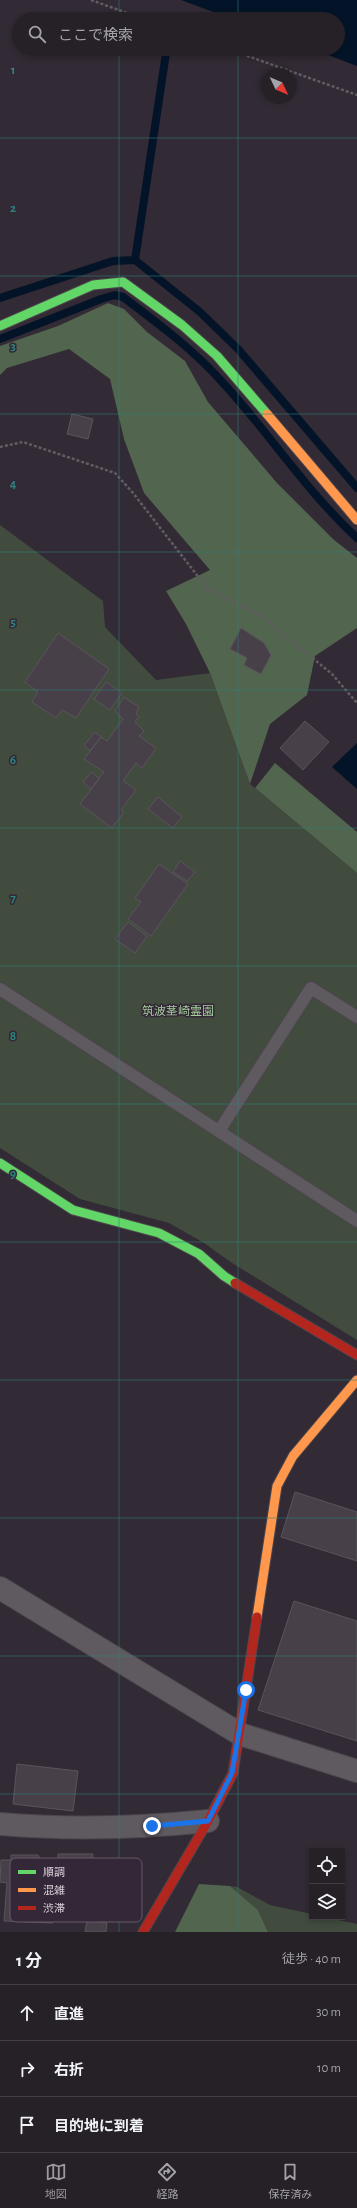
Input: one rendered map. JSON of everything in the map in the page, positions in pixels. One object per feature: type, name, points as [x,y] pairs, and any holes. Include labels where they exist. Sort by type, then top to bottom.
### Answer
[{"type":"street","points":[[0,326],[93,286],[123,282],[182,325],[217,356],[357,520]]},
{"type":"street","points":[[0,1162],[72,1210],[159,1233],[199,1254],[224,1276],[357,1356]]},
{"type":"street","points":[[143,1932],[208,1821],[232,1773],[240,1734],[277,1486],[293,1456],[357,1380]]},
{"type":"street","points":[[0,1588],[240,1734],[357,1772]]},
{"type":"street","points":[[0,1824],[52,1828],[152,1826],[208,1821]]},
{"type":"lane","points":[[219,1131],[311,988],[357,1018]]},
{"type":"lane","points":[[0,989],[357,1221]]},
{"type":"path","points":[[91,0],[124,12]]},
{"type":"path","points":[[248,56],[357,95]]},
{"type":"path","points":[[0,447],[23,442],[115,473],[133,493],[207,588],[260,615],[332,674],[357,703]]},
{"type":"green space","points":[[108,303],[124,309],[147,332],[185,361],[208,402],[277,483],[333,539],[357,558],[357,628],[315,656],[307,695],[270,724],[250,784],[210,673],[186,624],[166,591],[210,570],[144,493],[124,439],[110,379],[69,349],[7,368],[0,375],[0,346],[58,326]]},
{"type":"green space","name":"筑波茎崎霊園","points":[[0,525],[103,601],[105,627],[156,680],[210,673],[250,784],[357,873],[357,1340],[232,1263],[204,1243],[169,1223],[80,1199],[0,1148]]},
{"type":"green space","points":[[275,763],[357,832],[357,873],[255,788]]},
{"type":"green space","points":[[199,1884],[230,1886],[258,1910],[268,1932],[175,1932]]},
{"type":"green space","points":[[230,1886],[237,1887],[270,1905],[309,1913],[309,1920],[339,1920],[357,1924],[357,1932],[268,1932],[258,1910]]},
{"type":"water","points":[[181,0],[357,0],[357,66],[331,56],[345,56],[345,12],[213,12]]},
{"type":"water","points":[[357,743],[357,789],[332,767]]},
{"type":"building","points":[[72,414],[93,419],[88,439],[67,434]]},
{"type":"building","points":[[241,628],[264,643],[271,655],[261,674],[244,665],[247,658],[230,649]]},
{"type":"building","points":[[58,633],[109,669],[76,718],[62,710],[56,718],[32,702],[38,692],[25,682]]},
{"type":"building","points":[[106,682],[122,693],[110,710],[94,699]]},
{"type":"building","points":[[124,697],[139,707],[136,714],[139,716],[135,722],[144,731],[139,736],[156,748],[142,768],[136,763],[123,781],[136,790],[121,810],[124,812],[112,828],[80,804],[104,772],[84,759],[101,737],[107,741],[123,719],[115,711]]},
{"type":"building","points":[[305,721],[329,742],[303,770],[280,748]]},
{"type":"building","points":[[95,732],[101,737],[90,751],[84,745]]},
{"type":"building","points":[[92,772],[99,779],[91,789],[83,782]]},
{"type":"building","points":[[158,797],[182,817],[173,828],[148,809]]},
{"type":"building","points":[[180,861],[195,872],[187,881],[173,872]]},
{"type":"building","points":[[159,864],[188,884],[151,936],[128,919],[141,902],[135,898]]},
{"type":"building","points":[[128,922],[147,936],[135,953],[115,939]]},
{"type":"building","points":[[295,1492],[357,1512],[357,1561],[281,1537]]},
{"type":"building","points":[[294,1601],[357,1621],[357,1741],[258,1710]]},
{"type":"building","points":[[17,1764],[78,1771],[73,1811],[13,1804]]},
{"type":"building","points":[[58,1854],[93,1854],[93,1858],[58,1858]]},
{"type":"building","points":[[11,1855],[38,1855],[40,1858],[11,1858]]},
{"type":"building","points":[[1,1860],[10,1860],[10,1921],[4,1921],[7,1883],[0,1882]]},
{"type":"building","points":[[28,1922],[53,1922],[52,1923]]},
{"type":"building","points":[[87,1922],[107,1923],[106,1932],[85,1932]]},
{"type":"waterway","points":[[135,260],[166,56]]},
{"type":"waterway","points":[[0,298],[113,261],[135,260],[200,312],[239,350],[357,488]]},
{"type":"waterway","points":[[0,339],[101,299],[115,295],[123,297],[176,338],[213,372],[241,403],[322,502],[357,538]]},
{"type":"traffic: fast","points":[[0,326],[93,285],[123,282],[182,325],[217,356],[267,414]]},
{"type":"traffic: fast","points":[[0,1163],[73,1210],[159,1233],[199,1254],[224,1276],[235,1283]]},
{"type":"traffic: slow","points":[[267,414],[357,520]]},
{"type":"traffic: slow","points":[[257,1617],[277,1486],[293,1456],[357,1380]]},
{"type":"traffic: jam","points":[[235,1283],[357,1355]]},
{"type":"traffic: jam","points":[[143,1932],[208,1821],[233,1773],[257,1617]]},
{"type":"route","points":[[152,1826],[208,1821],[222,1796],[232,1773],[240,1734],[246,1690]]}]
